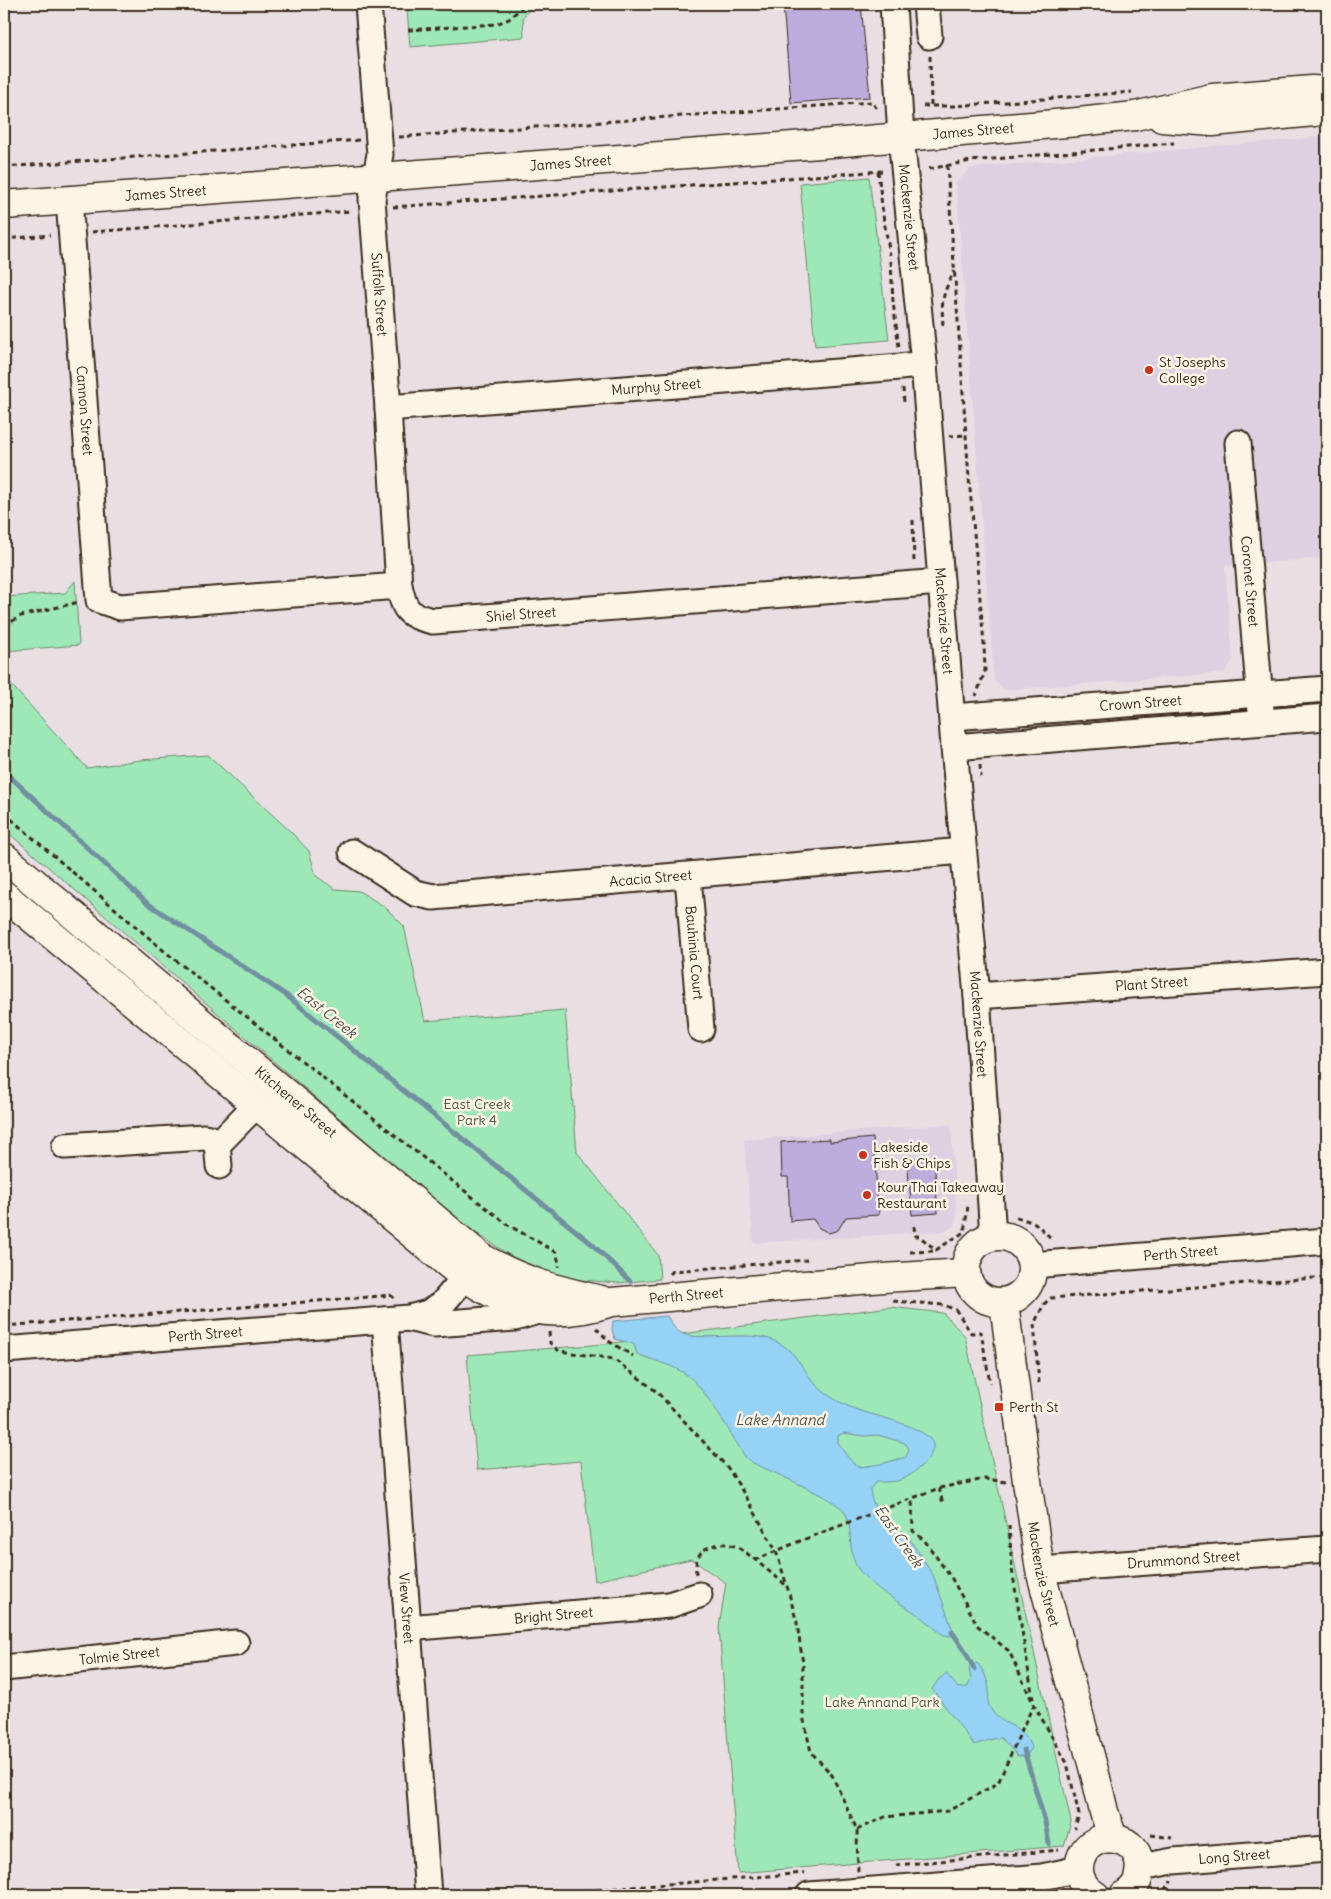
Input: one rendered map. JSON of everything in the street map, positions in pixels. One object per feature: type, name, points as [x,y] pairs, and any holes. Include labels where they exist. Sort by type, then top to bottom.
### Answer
[{"type":"main road","name":"James Street","points":[[4,205],[901,137],[1136,104],[1312,90],[1327,91]]},
{"type":"main road","name":"James Street","points":[[1136,104],[1213,122],[1314,112],[1327,109]]},
{"type":"main road","name":"Kitchener Street","points":[[4,857],[473,1267],[508,1302],[538,1311]]},
{"type":"main road","name":"Kitchener Street","points":[[5,898],[256,1105],[473,1267],[553,1289],[612,1302]]},
{"type":"main road","points":[[993,1236],[1003,1236],[1019,1242],[1026,1249],[1032,1265],[1031,1280],[1023,1292],[1018,1297],[1004,1303],[989,1301],[975,1294],[970,1288],[966,1273],[969,1253],[984,1240],[993,1236]]},
{"type":"main road","name":"Perth Street","points":[[538,1311],[589,1310],[612,1302],[883,1278],[966,1273]]},
{"type":"main road","name":"Mackenzie Street","points":[[1004,1303],[1040,1570],[1104,1812],[1113,1838]]},
{"type":"main road","points":[[1095,1895],[1084,1886],[1079,1869],[1080,1859],[1089,1846],[1103,1838],[1113,1838],[1129,1845],[1135,1851],[1141,1867],[1134,1887],[1124,1895]]},
{"type":"street","name":"Suffolk Street","points":[[368,4],[380,154],[372,199],[399,586]]},
{"type":"street","name":"Mackenzie Street","points":[[893,4],[901,137],[924,364],[954,747],[977,996],[993,1236]]},
{"type":"street","points":[[926,4],[929,36]]},
{"type":"street","name":"Cannon Street","points":[[69,200],[109,603]]},
{"type":"street","name":"Murphy Street","points":[[388,408],[924,364]]},
{"type":"street","name":"Coronet Street","points":[[1238,442],[1261,721]]},
{"type":"street","name":"Shiel Street","points":[[399,586],[404,606],[417,618],[433,621],[941,582]]},
{"type":"street","points":[[109,603],[399,586]]},
{"type":"street","name":"Crown Street","points":[[952,717],[1327,689]]},
{"type":"street","name":"Crown Street","points":[[954,747],[1327,717]]},
{"type":"street","name":"Acacia Street","points":[[352,852],[415,893],[433,897],[963,851]]},
{"type":"street","name":"Bauhinia Court","points":[[688,876],[701,1029]]},
{"type":"street","name":"Plant Street","points":[[977,996],[1327,971]]},
{"type":"street","points":[[65,1146],[204,1137],[212,1139],[218,1154],[219,1143],[256,1105]]},
{"type":"street","name":"Perth Street","points":[[1032,1265],[1327,1241]]},
{"type":"street","name":"Perth Street","points":[[4,1350],[397,1313],[428,1313],[442,1304],[473,1267]]},
{"type":"street","name":"Perth Street","points":[[397,1313],[434,1324],[516,1318],[538,1311]]},
{"type":"street","name":"View Street","points":[[397,1313],[408,1628],[428,1895]]},
{"type":"street","name":"Drummond Street","points":[[1040,1570],[1327,1549]]},
{"type":"street","name":"Bright Street","points":[[408,1628],[669,1605],[698,1595]]},
{"type":"street","name":"Tolmie Street","points":[[4,1668],[236,1643]]},
{"type":"street","name":"Long Street","points":[[1141,1867],[1173,1861],[1327,1849]]},
{"type":"street","points":[[808,1884],[1042,1877],[1079,1869]]},
{"type":"path","points":[[408,30],[496,24],[509,18],[526,4]]},
{"type":"path","points":[[929,36],[931,105]]},
{"type":"path","points":[[393,137],[872,102],[877,109]]},
{"type":"path","points":[[923,106],[1136,104]]},
{"type":"path","points":[[4,167],[363,140]]},
{"type":"path","points":[[929,169],[995,159],[1180,142]]},
{"type":"path","points":[[947,166],[985,671],[981,686],[976,693],[977,715]]},
{"type":"path","points":[[390,207],[882,171]]},
{"type":"path","points":[[86,232],[358,210]]},
{"type":"path","points":[[4,239],[58,235]]},
{"type":"path","points":[[944,332],[943,294],[954,270]]},
{"type":"path","points":[[950,427],[951,436]]},
{"type":"path","points":[[942,436],[966,435]]},
{"type":"path","points":[[4,626],[21,616],[66,604],[109,603]]},
{"type":"path","points":[[979,745],[981,776]]},
{"type":"path","points":[[1016,1216],[1035,1223],[1052,1239]]},
{"type":"path","points":[[914,1226],[915,1236],[919,1236],[936,1250]]},
{"type":"path","points":[[1034,1324],[1041,1308],[1051,1298],[1327,1277]]},
{"type":"path","points":[[4,1326],[390,1295],[397,1313]]},
{"type":"path","points":[[890,1301],[944,1305],[956,1310],[971,1333],[982,1332]]},
{"type":"path","points":[[592,1322],[600,1335],[633,1356]]},
{"type":"path","points":[[755,1560],[940,1488],[985,1479],[1013,1482],[1027,1481]]},
{"type":"path","points":[[940,1488],[943,1504]]},
{"type":"path","points":[[857,1830],[885,1817],[948,1811],[998,1783],[1034,1705],[1009,1651],[978,1626],[952,1579],[926,1541],[913,1531],[912,1498]]},
{"type":"path","points":[[698,1595],[695,1569],[697,1559],[702,1551],[711,1546],[729,1544],[742,1548],[787,1586]]},
{"type":"path","points":[[1145,1833],[1158,1837],[1178,1838]]},
{"type":"path","points":[[887,1866],[1041,1852]]},
{"type":"path","points":[[848,1870],[868,1868]]},
{"type":"path","points":[[1158,1895],[1170,1886],[1172,1878]]},
{"type":"path","points":[[533,1895],[808,1884]]},
{"type":"shaded area","name":"St Josephs College","points":[[1327,136],[1327,558],[1225,566],[1233,660],[1224,673],[1005,690],[994,680],[956,183],[970,168]]},
{"type":"shaded area","points":[[951,1124],[957,1217],[953,1226],[945,1231],[753,1243],[744,1140]]},
{"type":"green space","points":[[485,4],[542,4],[533,5],[523,17],[524,37],[410,47],[407,9]]},
{"type":"green space","points":[[869,177],[889,340],[815,346],[800,183]]},
{"type":"green space","points":[[75,581],[79,645],[4,651],[4,597],[65,593]]},
{"type":"green space","name":"East Creek Park 4","points":[[4,677],[87,768],[140,760],[208,755],[309,851],[316,876],[335,889],[359,891],[385,907],[404,926],[425,1021],[565,1010],[577,1152],[658,1255],[660,1279],[618,1283],[569,1279],[521,1263],[460,1222],[4,829]]},
{"type":"green space","name":"Lake Annand Park","points":[[890,1307],[943,1313],[965,1336],[1071,1822],[1064,1846],[738,1873],[719,1627],[726,1583],[691,1559],[595,1581],[581,1461],[477,1470],[467,1355],[605,1344]]},
{"type":"water","name":"Lake Annand","points":[[667,1316],[677,1330],[685,1335],[708,1337],[751,1336],[775,1341],[790,1351],[817,1386],[832,1398],[845,1405],[899,1422],[921,1432],[929,1438],[933,1447],[925,1462],[904,1478],[895,1481],[876,1482],[870,1489],[871,1497],[878,1514],[907,1535],[933,1575],[955,1636],[944,1635],[923,1618],[885,1594],[867,1579],[855,1563],[851,1550],[849,1523],[844,1511],[817,1493],[746,1458],[709,1399],[692,1379],[672,1367],[637,1354],[634,1344],[615,1339],[612,1330],[613,1321]],"holes":[[[843,1433],[864,1436],[878,1435],[905,1443],[909,1449],[906,1457],[881,1464],[860,1467],[854,1464],[846,1455],[838,1442],[838,1436]]]},
{"type":"water","points":[[977,1663],[988,1684],[989,1707],[997,1717],[1025,1735],[1032,1748],[1026,1756],[1018,1756],[1001,1738],[974,1745],[932,1689],[939,1679],[947,1674],[958,1688],[967,1687],[971,1680],[969,1669]]},
{"type":"building","points":[[783,4],[861,4],[870,97],[791,103]]},
{"type":"building","points":[[873,1138],[879,1215],[846,1217],[838,1230],[829,1233],[819,1228],[813,1219],[790,1221],[788,1177],[782,1177],[781,1142],[830,1139],[830,1142]]},
{"type":"building","points":[[934,1157],[938,1213],[912,1215],[907,1159]]},
{"type":"waterway","name":"East Creek","points":[[4,771],[147,903],[286,995],[592,1244],[630,1281]]},
{"type":"waterway","name":"East Creek","points":[[952,1632],[964,1649],[974,1669]]},
{"type":"waterway","name":"East Creek","points":[[1024,1750],[1045,1822],[1049,1844]]},
{"type":"place","name":"St Josephs College","points":[[1149,370]]},
{"type":"place","name":"Lakeside Fish & Chips","points":[[863,1155]]},
{"type":"place","name":"Kour Thai Takeaway Restaurant","points":[[867,1195]]},
{"type":"place","name":"Perth St","points":[[999,1407]]}]
